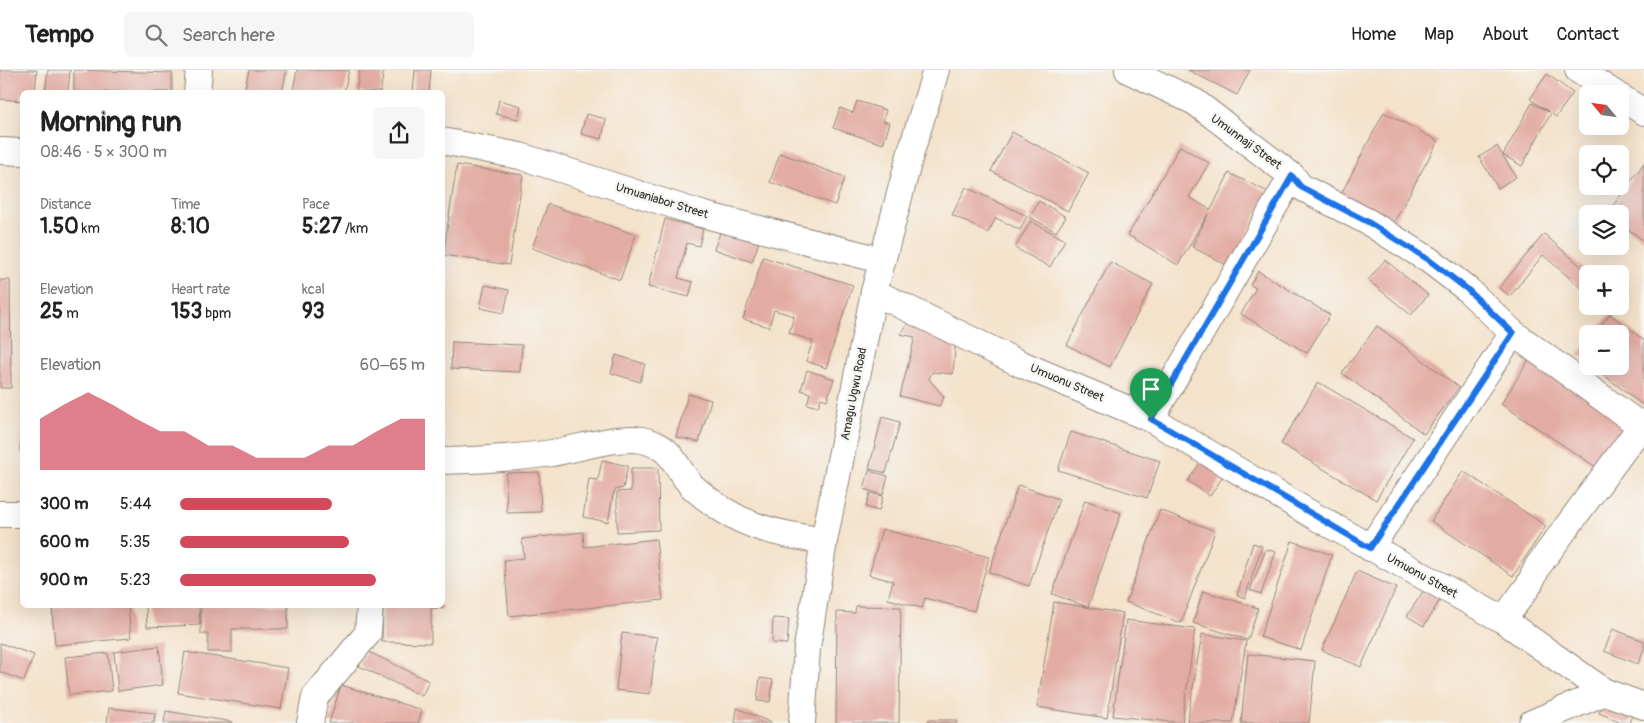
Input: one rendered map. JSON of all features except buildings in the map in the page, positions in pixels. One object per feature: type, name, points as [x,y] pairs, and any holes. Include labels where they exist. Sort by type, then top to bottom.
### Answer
[{"type":"street","points":[[197,90],[199,70]]},
{"type":"street","name":"Amagu Ugwu Road","points":[[802,723],[807,648],[824,540],[874,292],[881,260],[936,70]]},
{"type":"street","name":"Umunnaji Street","points":[[1128,70],[1195,102],[1292,176],[1301,187],[1368,222],[1429,260],[1467,289],[1513,333],[1642,424]]},
{"type":"street","points":[[1578,70],[1601,85]]},
{"type":"street","points":[[1629,103],[1644,112]]},
{"type":"street","name":"Umuaniabor Street","points":[[445,142],[520,156],[701,214],[881,260]]},
{"type":"street","points":[[0,151],[20,152]]},
{"type":"street","points":[[1151,419],[1292,176]]},
{"type":"street","name":"Umuonu Street","points":[[874,292],[1021,364],[1151,419],[1370,548],[1503,620],[1605,692],[1644,706]]},
{"type":"street","points":[[1370,548],[1513,333]]},
{"type":"street","points":[[1503,620],[1529,585],[1538,566],[1642,424]]},
{"type":"street","points":[[445,461],[551,453],[626,440],[642,440],[666,450],[677,462],[692,486],[730,515],[773,533],[824,540]]},
{"type":"street","points":[[0,514],[20,514]]},
{"type":"street","points":[[310,723],[315,697],[368,633],[370,608]]},
{"type":"street","points":[[1532,723],[1605,692]]},
{"type":"route","points":[[1292,176],[1301,187],[1368,222],[1429,260],[1467,289],[1513,333],[1370,548],[1176,436],[1151,419],[1292,176]]}]
